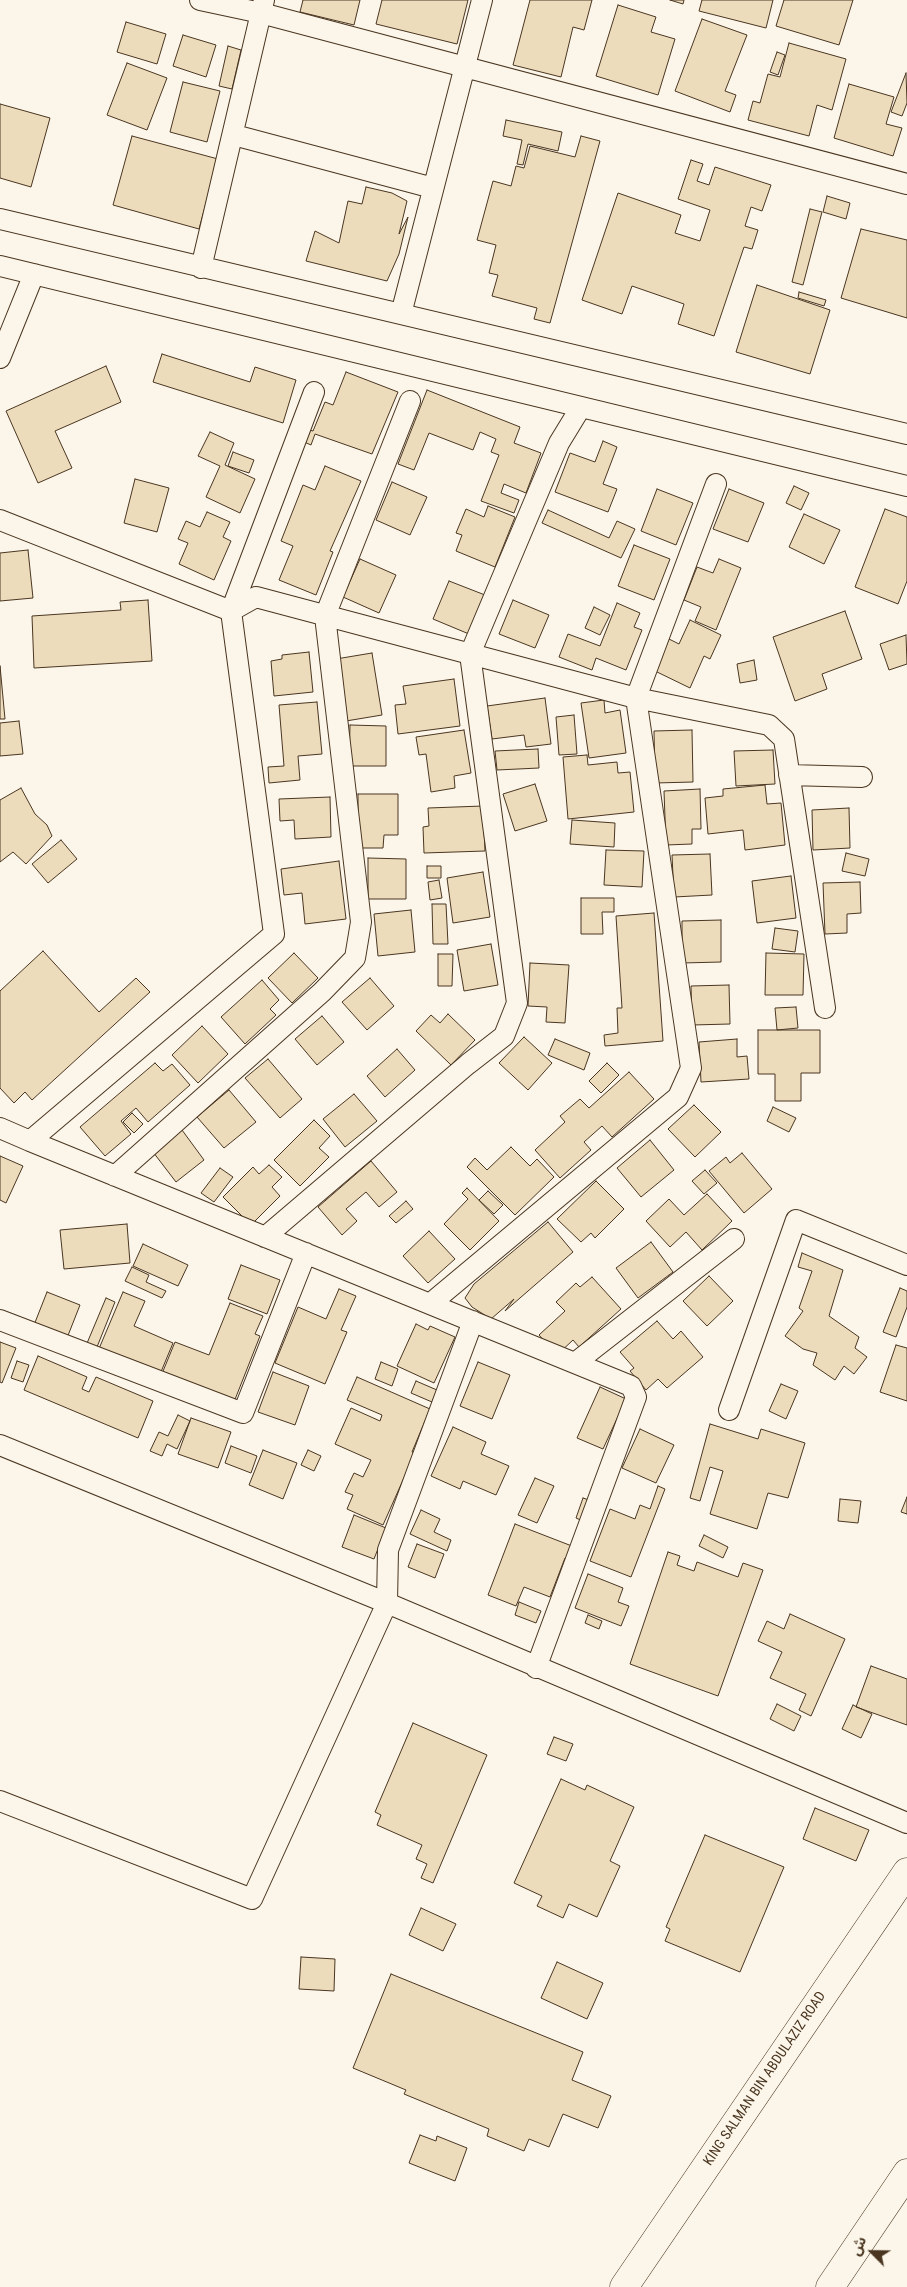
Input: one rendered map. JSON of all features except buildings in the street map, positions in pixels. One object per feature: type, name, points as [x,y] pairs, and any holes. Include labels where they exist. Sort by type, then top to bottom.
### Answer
[{"type":"main road","name":"KING SALMAN BIN ABDULAZIZ ROAD","points":[[624,2287],[907,1872]]},
{"type":"main road","points":[[830,2287],[907,2173]]},
{"type":"main road","points":[[848,2287],[907,2183]]},
{"type":"main road","points":[[640,2287],[664,2226]]},
{"type":"street","points":[[200,0],[263,6],[464,68],[907,184]]},
{"type":"street","points":[[401,314],[482,0]]},
{"type":"street","points":[[201,268],[263,6]]},
{"type":"street","points":[[234,135],[433,188]]},
{"type":"street","points":[[0,219],[907,434]]},
{"type":"street","points":[[0,266],[907,486]]},
{"type":"street","points":[[0,358],[34,274]]},
{"type":"street","points":[[30,1141],[274,934],[231,611],[314,392]]},
{"type":"street","points":[[115,1176],[322,992],[355,958],[361,922],[325,616],[410,401]]},
{"type":"street","points":[[265,1237],[468,1064],[504,1036],[517,1003],[470,654],[559,443],[581,407]]},
{"type":"street","points":[[430,1304],[678,1097],[691,1068],[636,698],[716,484]]},
{"type":"street","points":[[0,520],[231,611]]},
{"type":"street","points":[[231,611],[256,597],[636,698],[769,725],[784,738],[825,1008]]},
{"type":"street","points":[[789,774],[862,777]]},
{"type":"street","points":[[0,1128],[631,1386],[636,1397],[536,1668]]},
{"type":"street","points":[[729,1410],[796,1220],[907,1265]]},
{"type":"street","points":[[575,1363],[734,1239]]},
{"type":"street","points":[[0,1320],[243,1413],[306,1254]]},
{"type":"street","points":[[0,1801],[252,1899],[387,1603],[388,1550],[473,1321]]},
{"type":"street","points":[[0,1446],[387,1603],[536,1668],[907,1823]]}]
